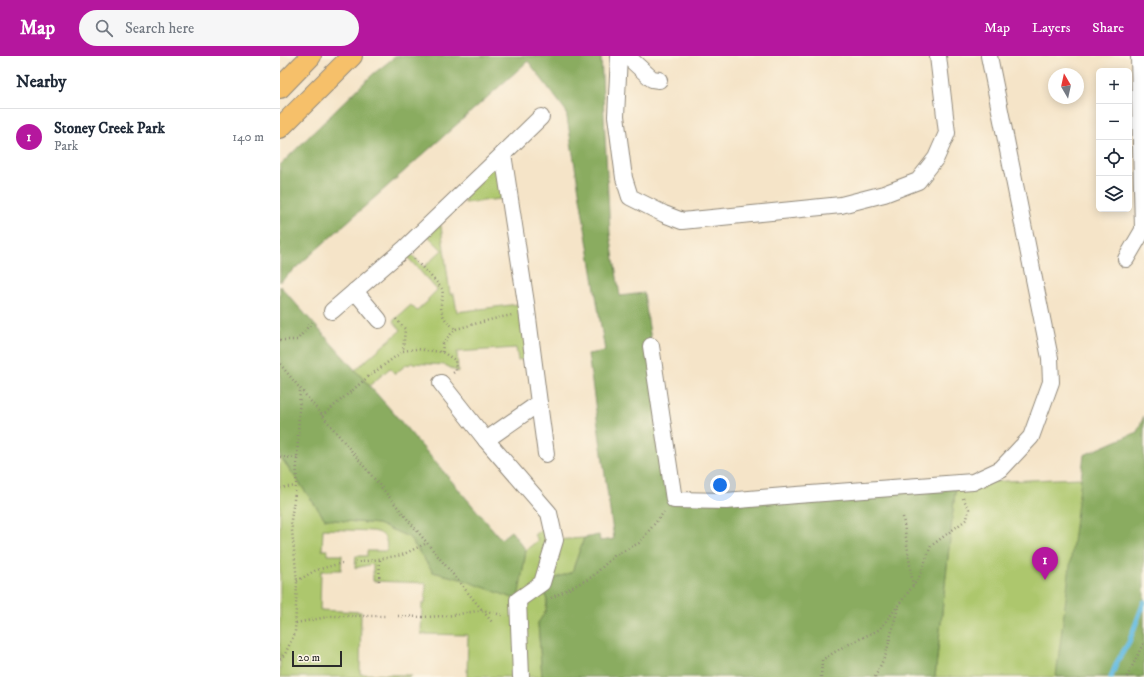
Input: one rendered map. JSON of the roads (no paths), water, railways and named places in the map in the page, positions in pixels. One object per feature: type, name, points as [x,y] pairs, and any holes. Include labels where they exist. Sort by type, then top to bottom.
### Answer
[{"type":"main road","points":[[280,88],[311,56]]},
{"type":"main road","points":[[280,128],[352,56]]},
{"type":"street","points":[[619,56],[616,116],[624,178],[630,197],[682,221],[841,205],[884,194],[918,182],[936,158],[947,133],[938,56]]},
{"type":"street","points":[[628,56],[652,79],[659,80]]},
{"type":"street","points":[[652,346],[674,500],[726,501],[956,484],[973,482],[1001,469],[1031,437],[1051,382],[1050,358],[989,56]]},
{"type":"street","points":[[1126,259],[1142,230],[1139,56]]},
{"type":"street","points":[[332,311],[404,249],[541,117]]},
{"type":"street","points":[[503,154],[527,312],[546,454]]},
{"type":"street","points":[[355,291],[379,320]]},
{"type":"street","points":[[441,383],[486,440],[549,513],[555,540],[542,583],[518,600],[521,677]]},
{"type":"street","points":[[486,440],[539,403]]},
{"type":"waterway","points":[[1111,677],[1117,662],[1129,642],[1144,602]]},
{"type":"place","name":"Stoney Creek Park","points":[[1045,580]]}]
